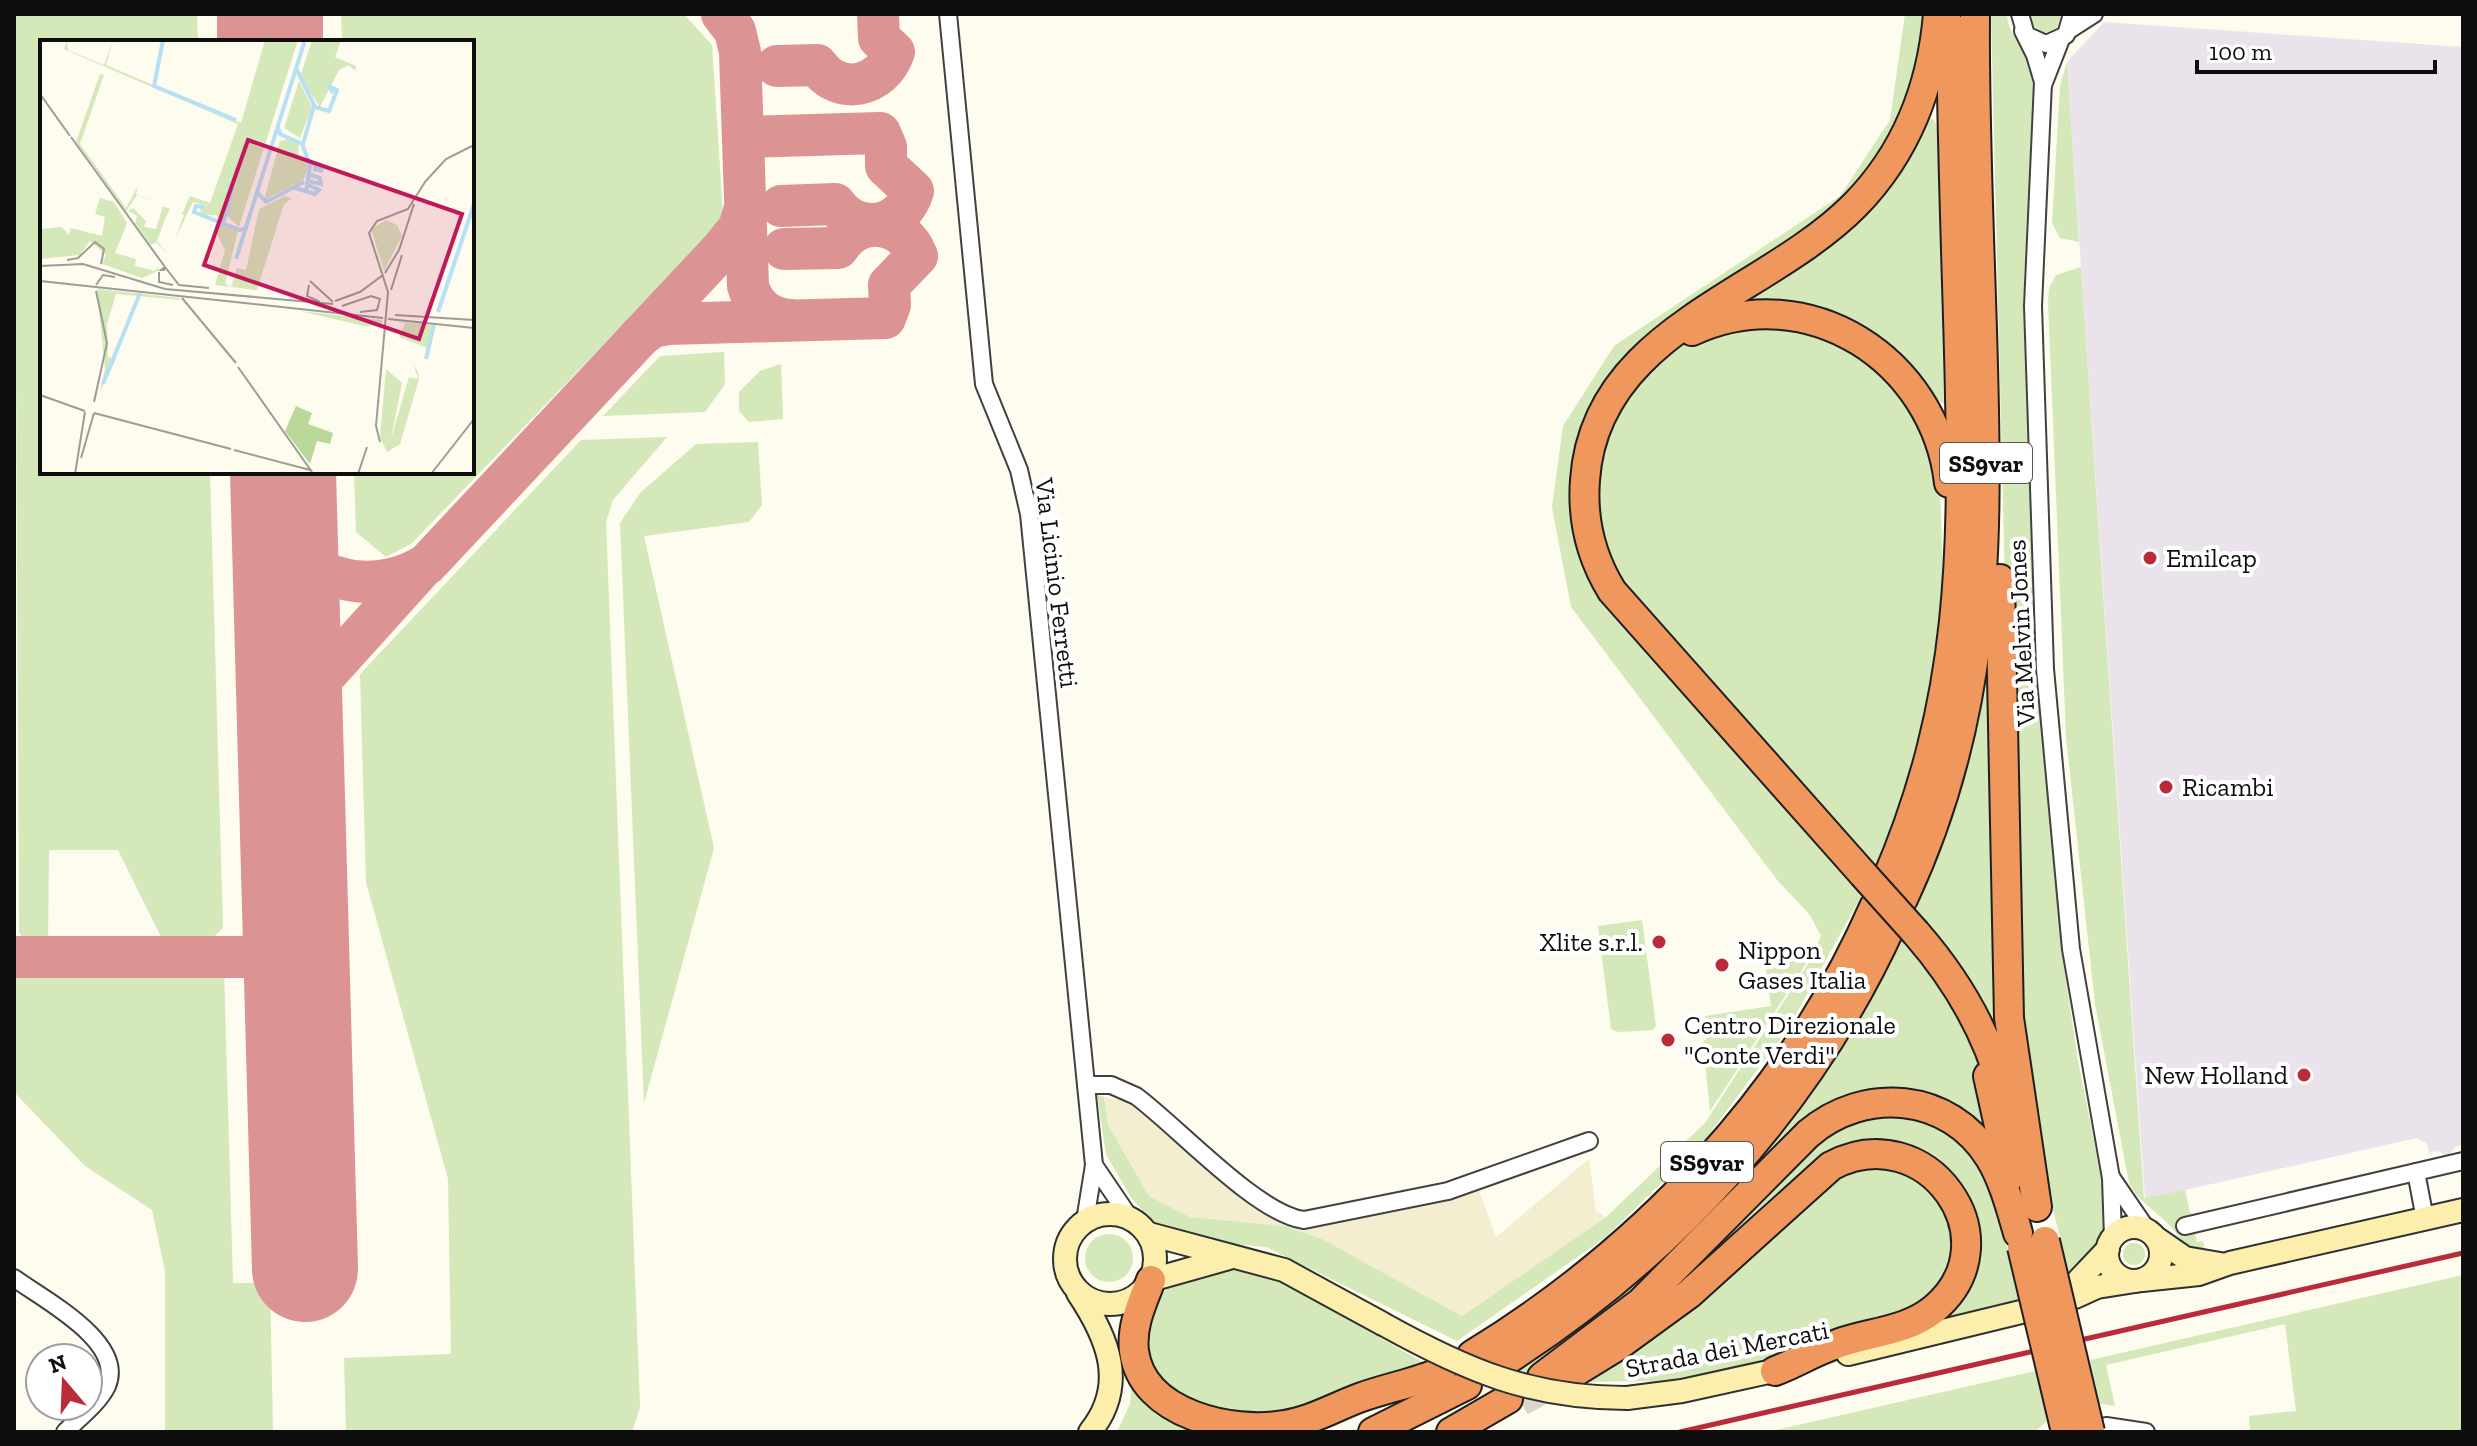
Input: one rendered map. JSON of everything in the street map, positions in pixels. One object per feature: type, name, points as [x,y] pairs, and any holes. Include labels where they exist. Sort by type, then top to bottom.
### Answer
[{"type":"highway","points":[[1938,14],[1923,94],[1895,153],[1870,188],[1819,235],[1687,321],[1655,348],[1615,391],[1592,439],[1584,498],[1595,558],[1607,583],[1629,614],[1884,885],[1894,922],[1957,985],[1998,1074],[2022,1166],[2037,1207]]},
{"type":"highway","name":"SS9var","points":[[1884,885],[1925,773],[1952,650],[1960,579],[1963,505],[1951,14]]},
{"type":"highway","name":"SS9var","points":[[1884,885],[1930,835],[1952,767],[1979,634],[1986,535],[1975,14]]},
{"type":"highway","points":[[1655,348],[1722,320],[1780,315],[1845,331],[1894,365],[1925,406],[1945,457],[1952,512],[1952,650]]},
{"type":"highway","points":[[1982,342],[1993,381],[1996,410],[2009,1018],[2037,1207],[2028,1240]]},
{"type":"highway","name":"SS9var","points":[[1472,1355],[1545,1307],[1599,1265],[1705,1164],[1766,1090],[1800,1041],[1894,922]]},
{"type":"highway","name":"SS9var","points":[[1499,1365],[1615,1282],[1721,1182],[1766,1128],[1818,1057],[1894,922]]},
{"type":"highway","points":[[1980,1032],[2013,1187],[2028,1240],[2066,1432]]},
{"type":"highway","points":[[1775,1371],[1833,1345],[1907,1324],[1933,1310],[1947,1295],[1961,1269],[1964,1231],[1954,1199],[1930,1172],[1912,1161],[1879,1153],[1859,1155],[1831,1166],[1689,1294],[1628,1339],[1552,1378],[1640,1303],[1817,1126],[1860,1105],[1887,1101],[1918,1105],[1939,1112],[1966,1129],[1995,1167],[2028,1240],[2098,1429]]},
{"type":"highway","points":[[1146,1286],[1135,1329],[1137,1365],[1147,1381],[1167,1400],[1213,1422],[1243,1428],[1287,1425],[1441,1372],[1311,1432]]},
{"type":"highway","points":[[1373,1432],[1467,1385]]},
{"type":"highway","points":[[1451,1432],[1515,1401]]},
{"type":"street","name":"Via Licinio Ferretti","points":[[948,14],[985,389],[1017,464],[1029,514],[1094,1165]]},
{"type":"street","points":[[2022,22],[2040,43],[2094,14]]},
{"type":"street","name":"Via Melvin Jones","points":[[2022,22],[2043,87],[2033,306],[2045,669],[2071,949],[2110,1174],[2110,1243]]},
{"type":"street","name":"Via Melvin Jones","points":[[2043,87],[2068,28]]},
{"type":"street","points":[[1086,1085],[1111,1085],[1136,1096],[1264,1203],[1290,1217],[1304,1220],[1448,1191],[1589,1141]]},
{"type":"street","points":[[2185,1226],[2463,1161]]},
{"type":"street","points":[[1094,1165],[1130,1218]]},
{"type":"street","points":[[1085,1221],[1094,1165]]},
{"type":"street","points":[[2416,1172],[2425,1219]]},
{"type":"street","name":"Via Melvin Jones","points":[[2110,1174],[2152,1235]]},
{"type":"street","points":[[2230,1263],[2191,1260],[2152,1235],[2129,1228],[2110,1243],[2073,1292],[2139,1280],[2199,1274],[2230,1263],[2463,1210]]},
{"type":"street","points":[[1090,1432],[1109,1397],[1111,1359],[1096,1319],[1067,1276],[1064,1261],[1066,1245],[1085,1221],[1099,1215],[1130,1218]]},
{"type":"street","name":"Strada dei Mercati","points":[[1130,1218],[1149,1234],[1229,1258],[1284,1270],[1462,1366],[1515,1386],[1568,1396],[1627,1398],[1775,1371],[2021,1312]]},
{"type":"street","points":[[1103,1432],[1120,1397],[1127,1316],[1146,1286],[1156,1257],[1149,1234]]},
{"type":"street","points":[[2110,1243],[2108,1261],[2114,1273],[2125,1280],[2139,1280],[2151,1275],[2160,1263],[2160,1247],[2152,1235]]},
{"type":"street","name":"Strada dei Mercati","points":[[1075,1289],[1087,1299],[1115,1305],[1146,1286],[1229,1258]]},
{"type":"street","points":[[14,1278],[96,1339],[108,1355],[110,1370],[105,1390],[65,1432]]},
{"type":"street","points":[[2098,1429],[2146,1432]]},
{"type":"shaded area","points":[[2104,22],[2463,47],[2463,1145],[2455,1147],[2448,1157],[2438,1151],[2429,1153],[2427,1144],[2417,1138],[2145,1199],[2067,62]]},
{"type":"shaded area","points":[[1104,1097],[1133,1102],[1289,1223],[1322,1225],[1478,1188],[1496,1237],[1589,1159],[1596,1211],[1606,1217],[1462,1316],[1321,1239],[1284,1226],[1190,1217],[1149,1196],[1108,1125]]},
{"type":"green space","points":[[14,14],[197,14],[198,40],[40,40],[40,474],[210,474],[223,928],[205,945],[165,945],[118,850],[49,850],[48,945],[27,945],[19,932]]},
{"type":"green space","points":[[341,14],[684,14],[712,45],[723,214],[717,227],[411,544],[386,557],[356,532],[354,474],[474,474],[474,40],[342,40]]},
{"type":"green space","points":[[1905,14],[1931,14],[1902,124],[1863,184],[1599,395],[1571,463],[1578,549],[1617,617],[1862,895],[1787,1030],[1704,1141],[1606,1237],[1457,1341],[1266,1247],[1190,1240],[1152,1222],[1130,1196],[1106,1154],[1097,1095],[1104,1097],[1108,1125],[1149,1196],[1190,1217],[1284,1226],[1322,1239],[1462,1316],[1606,1217],[1705,1123],[1812,958],[1821,936],[1810,915],[1778,881],[1571,607],[1552,507],[1563,426],[1614,346],[1840,196],[1890,120]]},
{"type":"green space","points":[[1991,14],[2007,14],[2014,37],[2034,71],[2023,306],[2036,668],[2061,946],[2078,1061],[2107,1206],[2100,1237],[2071,1281],[2033,1130],[2013,910]]},
{"type":"green space","points":[[2031,14],[2061,14],[2057,28],[2044,33],[2032,25]]},
{"type":"green space","points":[[2067,62],[2079,242],[2060,238],[2052,223],[2060,86]]},
{"type":"green space","points":[[1928,118],[1934,120],[1937,127],[1944,404],[1929,395],[1902,362],[1731,303]]},
{"type":"green space","points":[[2081,267],[2144,1198],[2185,1190],[2197,1242],[2203,1241],[2205,1250],[2186,1244],[2129,1183],[2095,1004],[2066,737],[2048,302],[2049,288],[2056,275]]},
{"type":"green space","points":[[1742,323],[1840,337],[1914,404],[1940,486],[1943,577],[1929,700],[1908,779],[1875,868],[1631,598],[1602,541],[1598,520],[1599,468],[1605,443],[1627,396],[1662,358],[1684,343]]},
{"type":"green space","points":[[724,352],[725,384],[705,412],[603,416],[660,356]]},
{"type":"green space","points":[[781,364],[783,419],[749,422],[739,411],[739,392],[760,371]]},
{"type":"green space","points":[[667,437],[613,500],[606,522],[640,1407],[632,1432],[346,1432],[344,1358],[451,1354],[448,1179],[366,882],[360,674],[581,440]]},
{"type":"green space","points":[[758,442],[762,505],[749,522],[644,536],[714,848],[644,1103],[620,523],[641,492],[696,444]]},
{"type":"green space","points":[[1991,643],[2003,1042],[1915,912],[1962,780]]},
{"type":"green space","points":[[1642,920],[1656,1026],[1653,1030],[1618,1032],[1611,1029],[1598,926]]},
{"type":"green space","points":[[1902,939],[1939,979],[1973,1045],[1998,1144],[1879,1094],[1532,1375],[1520,1371],[1580,1329],[1637,1283],[1691,1234],[1741,1181],[1787,1125],[1829,1066],[1868,1004]]},
{"type":"green space","points":[[1778,946],[1780,962],[1811,956],[1710,1111],[1703,1042],[1708,1037],[1705,1016],[1771,1006],[1763,948]]},
{"type":"green space","points":[[42,969],[224,969],[233,1283],[270,1283],[273,1432],[165,1432],[165,1271],[152,1210],[85,1166],[14,1092],[14,979],[24,972]]},
{"type":"green space","points":[[1907,1111],[1965,1140],[1998,1201],[2018,1300],[1931,1323],[1974,1237],[1882,1144],[1691,1281],[1649,1305],[1829,1127]]},
{"type":"green space","points":[[1888,1162],[1943,1195],[1956,1255],[1927,1306],[1790,1352],[1686,1379],[1650,1385],[1649,1381],[1576,1382],[1825,1181]]},
{"type":"green space","points":[[1109,1234],[1126,1241],[1133,1258],[1126,1275],[1109,1282],[1092,1275],[1085,1258],[1092,1241]]},
{"type":"green space","points":[[2130,1243],[2138,1243],[2145,1254],[2138,1265],[2130,1265],[2123,1258],[2123,1250]]},
{"type":"green space","points":[[1226,1269],[1266,1276],[1288,1285],[1424,1363],[1300,1413],[1219,1415],[1164,1386],[1140,1343],[1155,1307],[1168,1289],[1176,1283]]},
{"type":"green space","points":[[2463,1275],[2463,1432],[2250,1432],[2249,1416],[2296,1411],[2285,1324],[2106,1365],[2115,1406],[2100,1404],[2090,1360]]},
{"type":"green space","points":[[2035,1371],[2047,1421],[2035,1432],[1767,1432]]},
{"type":"green space","points":[[1132,1376],[1212,1432],[1117,1432],[1130,1404]]},
{"type":"taxiway","points":[[722,14],[735,31],[740,52],[748,286],[763,310],[790,320]]},
{"type":"taxiway","points":[[777,66],[817,65],[826,75],[848,84],[870,80],[888,64],[894,52],[879,38],[878,14]]},
{"type":"taxiway","points":[[743,137],[880,133],[886,147],[886,166],[913,191],[899,213],[890,220],[878,223],[855,221],[835,204],[781,206]]},
{"type":"taxiway","points":[[283,503],[289,535],[302,556],[334,576],[372,582],[392,579],[427,564],[722,249],[739,228],[745,208]]},
{"type":"taxiway","points":[[640,336],[653,327],[668,324],[885,318],[890,305],[889,285],[917,256],[902,235],[880,226],[857,230],[838,248],[784,249]]},
{"type":"taxiway","points":[[292,801],[300,726],[318,683],[420,570]]},
{"type":"taxiway","points":[[14,957],[251,957],[269,951],[282,941],[291,926],[295,908]]},
{"type":"runway","points":[[270,14],[270,40]]},
{"type":"runway","points":[[283,474],[305,1269]]},
{"type":"tunnel","points":[[1521,1402],[1562,1380]]},
{"type":"railway","points":[[2085,1339],[2463,1253]]},
{"type":"railway","points":[[1680,1432],[2030,1352]]},
{"type":"place","name":"Emilcap","points":[[2150,558]]},
{"type":"place","name":"Ricambi","points":[[2166,787]]},
{"type":"place","name":"Xlite s.r.l.","points":[[1659,942]]},
{"type":"place","name":"Nippon Gases Italia","points":[[1722,965]]},
{"type":"place","name":"Centro Direzionale \"Conte Verdi\"","points":[[1668,1040]]},
{"type":"place","name":"New Holland","points":[[2304,1075]]}]
